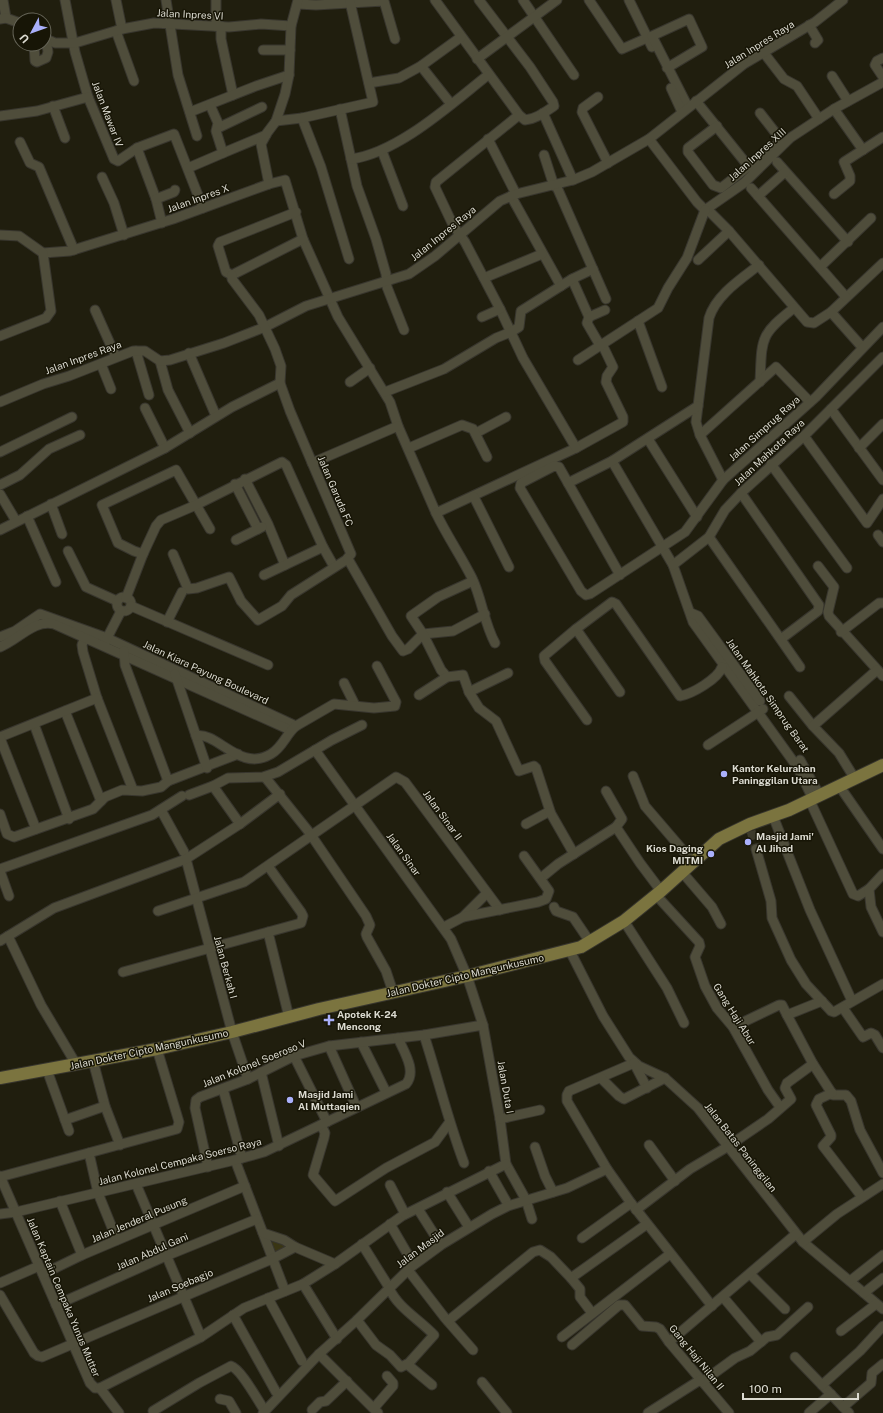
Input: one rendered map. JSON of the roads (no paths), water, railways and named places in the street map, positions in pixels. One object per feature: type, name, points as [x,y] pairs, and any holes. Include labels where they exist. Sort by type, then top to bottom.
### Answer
[{"type":"main road","name":"Jalan Dokter Cipto Mangunkusumo","points":[[0,1078],[157,1049],[570,951],[590,942],[624,920],[659,893],[719,839],[750,828],[773,816],[840,787],[883,765]]},
{"type":"street","name":"Jalan Mawar IV","points":[[66,0],[75,43],[75,52],[88,97],[114,159],[118,161],[137,148],[156,199],[162,223]]},
{"type":"street","points":[[116,0],[119,30],[134,80]]},
{"type":"street","points":[[166,0],[178,75],[197,136]]},
{"type":"street","points":[[216,0],[221,39],[233,95]]},
{"type":"street","points":[[435,0],[519,116],[525,120],[530,120],[554,106],[553,102],[479,0]]},
{"type":"street","points":[[523,0],[574,75]]},
{"type":"street","points":[[477,59],[506,36],[557,0]]},
{"type":"street","points":[[589,0],[622,49],[647,38]]},
{"type":"street","points":[[628,0],[685,110]]},
{"type":"street","name":"Jalan Inpres Raya","points":[[0,402],[43,384],[136,351],[144,351],[160,361],[170,360],[224,343],[264,327],[306,306],[409,274],[419,268],[461,235],[500,201],[514,195],[555,186],[573,180],[608,163],[649,139],[744,64],[809,25],[843,0]]},
{"type":"street","points":[[269,184],[262,144],[266,135],[276,121],[284,100],[290,76],[291,26],[298,2],[316,5],[384,1],[395,39]]},
{"type":"street","points":[[2,2],[3,18]]},
{"type":"street","points":[[276,121],[302,118],[373,102],[350,2]]},
{"type":"street","points":[[667,68],[702,47],[689,19],[652,36],[685,110]]},
{"type":"street","name":"Jalan Inpres VI","points":[[52,42],[55,43],[75,43],[146,24],[169,23],[219,26],[261,24],[291,26]]},
{"type":"street","points":[[809,25],[818,40],[815,43]]},
{"type":"street","points":[[369,83],[399,78],[421,66],[461,37]]},
{"type":"street","points":[[263,50],[290,50]]},
{"type":"street","points":[[34,52],[34,57],[38,62],[46,58],[48,52]]},
{"type":"street","points":[[764,53],[784,79],[793,82],[797,86],[819,119]]},
{"type":"street","points":[[883,58],[877,61],[875,65],[883,77]]},
{"type":"street","points":[[421,66],[451,104]]},
{"type":"street","points":[[351,159],[365,158],[382,151],[405,138],[488,75]]},
{"type":"street","points":[[190,112],[233,95],[290,76]]},
{"type":"street","points":[[832,76],[848,101]]},
{"type":"street","name":"Jalan Inpres XIII","points":[[705,210],[744,183],[790,138],[834,109],[883,82]]},
{"type":"street","points":[[0,116],[26,112],[88,97]]},
{"type":"street","points":[[598,97],[583,108],[582,112],[608,163]]},
{"type":"street","points":[[696,101],[749,167]]},
{"type":"street","points":[[210,105],[218,123],[216,132],[223,153]]},
{"type":"street","points":[[53,106],[65,138]]},
{"type":"street","points":[[218,128],[262,107]]},
{"type":"street","points":[[340,109],[357,186],[376,239],[387,287],[404,330]]},
{"type":"street","points":[[834,109],[863,150]]},
{"type":"street","points":[[543,113],[573,180]]},
{"type":"street","points":[[717,126],[688,148],[688,152],[713,185],[721,188],[779,143],[778,136],[760,113]]},
{"type":"street","points":[[519,116],[488,139],[436,182],[436,191],[453,225],[461,235],[484,278],[512,332],[523,358],[576,448]]},
{"type":"street","points":[[302,118],[321,167],[349,259]]},
{"type":"street","points":[[137,148],[174,134],[204,208]]},
{"type":"street","points":[[188,168],[266,135]]},
{"type":"street","points":[[834,194],[850,181],[850,176],[844,162],[883,137]]},
{"type":"street","points":[[488,139],[542,254],[561,286]]},
{"type":"street","points":[[649,139],[705,210],[710,212],[729,231],[794,308],[810,323],[818,321],[831,312],[883,263]]},
{"type":"street","points":[[20,142],[30,163],[39,167],[74,250]]},
{"type":"street","points":[[382,151],[403,206]]},
{"type":"street","points":[[544,155],[555,186],[606,299]]},
{"type":"street","points":[[777,162],[848,242]]},
{"type":"street","points":[[758,196],[785,172]]},
{"type":"street","points":[[102,177],[124,235]]},
{"type":"street","name":"Jalan Inpres X","points":[[43,253],[74,250],[124,235],[162,223],[269,184],[285,180],[304,239],[330,298],[346,331],[390,402],[398,426],[409,448],[446,535],[473,581],[485,614],[489,632],[495,643]]},
{"type":"street","points":[[751,188],[846,297]]},
{"type":"street","points":[[156,199],[174,192],[175,190]]},
{"type":"street","points":[[578,360],[655,311],[661,304],[670,284],[687,258],[705,210]]},
{"type":"street","name":"Jalan Garuda FC","points":[[296,212],[220,242],[218,246],[226,272],[232,275],[232,279],[259,315],[281,366],[280,383],[312,463],[350,550],[351,554],[348,559]]},
{"type":"street","points":[[820,267],[848,242],[871,218]]},
{"type":"street","points":[[698,260],[729,231]]},
{"type":"street","points":[[0,235],[19,236],[43,253],[51,311],[46,318],[0,336]]},
{"type":"street","points":[[232,275],[304,239]]},
{"type":"street","points":[[484,278],[542,254]]},
{"type":"street","points":[[723,480],[700,435],[696,422],[711,310],[737,282],[759,265]]},
{"type":"street","points":[[385,392],[444,369],[496,338],[512,332],[518,327],[521,312],[572,279],[593,269]]},
{"type":"street","points":[[436,513],[509,481],[576,448],[620,424],[624,420],[606,382],[607,376],[613,366],[602,344],[598,342],[587,323],[589,317],[572,279]]},
{"type":"street","points":[[760,382],[764,337],[773,324],[794,308]]},
{"type":"street","points":[[482,317],[500,309]]},
{"type":"street","points":[[95,310],[116,357]]},
{"type":"street","points":[[589,317],[605,310]]},
{"type":"street","points":[[831,312],[862,347]]},
{"type":"street","points":[[638,321],[662,386]]},
{"type":"street","name":"Jalan Simprug Raya","points":[[668,557],[684,532],[697,517],[723,480],[810,402],[883,327]]},
{"type":"street","points":[[136,351],[149,395]]},
{"type":"street","points":[[189,353],[216,416]]},
{"type":"street","points":[[160,361],[168,390],[190,432]]},
{"type":"street","name":"Jalan Mahkota Raya","points":[[668,557],[709,537],[725,510],[741,493],[804,436],[830,409],[881,362]]},
{"type":"street","points":[[100,364],[111,389]]},
{"type":"street","points":[[700,435],[760,382],[773,368],[777,367],[810,402]]},
{"type":"street","points":[[350,382],[370,368]]},
{"type":"street","points":[[0,530],[165,448],[216,416],[280,383]]},
{"type":"street","points":[[568,483],[612,461],[698,406]]},
{"type":"street","points":[[145,408],[165,448]]},
{"type":"street","points":[[830,409],[883,480]]},
{"type":"street","points":[[0,452],[72,417]]},
{"type":"street","points":[[476,433],[506,417]]},
{"type":"street","points":[[859,448],[883,424]]},
{"type":"street","points":[[409,448],[462,425],[468,426],[476,433],[486,457]]},
{"type":"street","points":[[312,463],[398,426]]},
{"type":"street","points":[[0,485],[20,475],[49,449],[80,435]]},
{"type":"street","points":[[804,436],[868,523],[883,499]]},
{"type":"street","points":[[648,438],[697,517]]},
{"type":"street","name":"Jalan Mahkota Simprug Barat","points":[[612,461],[668,557],[691,613],[693,622],[762,710],[798,768],[814,799],[853,894],[858,896],[869,889]]},
{"type":"street","points":[[126,598],[143,554],[156,526],[161,520],[196,505],[279,462],[284,463],[332,563]]},
{"type":"street","points":[[772,464],[847,568]]},
{"type":"street","points":[[620,575],[559,467],[556,466],[521,483],[519,486],[584,594],[590,594],[620,575],[668,557]]},
{"type":"street","points":[[143,554],[118,543],[103,509],[103,504],[176,470],[210,529]]},
{"type":"street","points":[[245,479],[268,524],[285,565]]},
{"type":"street","points":[[509,481],[580,600]]},
{"type":"street","points":[[235,484],[258,529]]},
{"type":"street","points":[[741,493],[818,602],[818,611],[781,639]]},
{"type":"street","points":[[0,494],[16,521]]},
{"type":"street","points":[[474,497],[509,567]]},
{"type":"street","points":[[52,504],[62,534]]},
{"type":"street","points":[[27,516],[56,582]]},
{"type":"street","points":[[236,540],[268,524]]},
{"type":"street","points":[[709,537],[800,667]]},
{"type":"street","points":[[264,575],[323,547]]},
{"type":"street","points":[[68,550],[86,587],[117,601]]},
{"type":"street","points":[[173,554],[188,589],[197,588],[229,577],[241,601],[256,619],[261,620],[282,606],[291,595],[348,559],[402,651],[408,649],[423,634],[454,631],[485,614]]},
{"type":"street","points":[[813,726],[880,673],[841,632],[828,614],[834,590],[833,585],[818,566]]},
{"type":"street","points":[[447,678],[441,670],[423,634],[411,618],[411,615],[438,597],[473,581]]},
{"type":"street","points":[[167,622],[182,592]]},
{"type":"street","points":[[117,601],[123,597],[126,598]]},
{"type":"street","points":[[126,598],[129,600],[131,606],[268,665]]},
{"type":"street","points":[[117,601],[116,605],[121,611]]},
{"type":"street","points":[[587,720],[545,661],[544,656],[576,629],[612,602],[616,604],[678,695],[682,696],[687,694],[691,687],[716,668],[726,664]]},
{"type":"street","points":[[841,632],[879,603],[883,603]]},
{"type":"street","points":[[121,611],[125,612],[131,606]]},
{"type":"street","points":[[105,641],[121,611]]},
{"type":"street","name":"Jalan Kiara Payung Boulevard","points":[[0,644],[9,644],[39,623],[46,622],[105,641],[293,728]]},
{"type":"street","points":[[576,629],[620,692]]},
{"type":"street","points":[[86,634],[82,645],[83,652],[97,698],[133,790]]},
{"type":"street","points":[[124,650],[125,665],[168,781]]},
{"type":"street","points":[[196,736],[205,737],[238,754],[257,759],[267,756],[281,745],[293,728],[334,704],[374,708],[393,706],[396,704],[377,666]]},
{"type":"street","points":[[469,692],[508,672]]},
{"type":"street","points":[[175,673],[207,768]]},
{"type":"street","points":[[418,696],[447,678],[462,674],[469,692],[479,708],[496,721],[519,772],[534,766],[536,768],[550,812],[574,854]]},
{"type":"street","points":[[344,682],[355,706]]},
{"type":"street","points":[[789,696],[813,726],[839,753],[855,779]]},
{"type":"street","points":[[36,829],[0,738],[97,698]]},
{"type":"street","points":[[708,746],[762,710]]},
{"type":"street","points":[[65,711],[101,801]]},
{"type":"street","points":[[34,724],[69,819]]},
{"type":"street","points":[[9,896],[0,870],[161,810],[186,796],[213,786],[228,778],[235,776],[254,778],[265,777],[288,767],[315,750],[362,725]]},
{"type":"street","name":"Jalan Sinar","points":[[315,750],[354,806],[444,927],[466,976]]},
{"type":"street","points":[[0,814],[9,836],[14,837],[94,809],[105,797],[122,790],[142,791],[161,787],[168,781],[207,768],[238,754]]},
{"type":"street","points":[[633,776],[645,806],[693,862]]},
{"type":"street","points":[[265,777],[280,794],[312,837],[366,916],[370,928],[366,934],[386,971],[393,992]]},
{"type":"street","name":"Jalan Sinar II","points":[[354,806],[393,778],[401,778],[500,910]]},
{"type":"street","points":[[213,786],[240,824]]},
{"type":"street","points":[[840,787],[883,850]]},
{"type":"street","points":[[541,878],[616,826],[622,819],[606,791]]},
{"type":"street","points":[[76,1064],[4,938],[54,908],[185,856],[240,824],[280,794]]},
{"type":"street","points":[[158,911],[238,885],[312,837],[354,806]]},
{"type":"street","name":"Jalan Berkah I","points":[[161,810],[185,856],[232,1032],[248,1079]]},
{"type":"street","points":[[526,824],[550,812]]},
{"type":"street","points":[[773,816],[810,910],[852,1001]]},
{"type":"street","points":[[616,826],[659,893]]},
{"type":"street","points":[[756,849],[771,900],[772,918],[792,960],[806,984],[832,1012],[843,1008],[852,1001],[883,984]]},
{"type":"street","points":[[444,927],[463,917],[538,902],[546,899],[549,891],[524,856]]},
{"type":"street","points":[[123,972],[298,924],[303,920],[301,912],[268,866]]},
{"type":"street","points":[[682,872],[712,907],[721,924]]},
{"type":"street","points":[[883,874],[869,889],[871,907],[883,932]]},
{"type":"street","points":[[463,917],[486,893]]},
{"type":"street","name":"Gang Haji Abur","points":[[659,893],[699,942],[700,946],[695,957],[704,986],[732,1027],[768,1090],[780,1107]]},
{"type":"street","points":[[554,907],[556,911],[573,917],[590,942]]},
{"type":"street","points":[[624,920],[667,988],[684,1023]]},
{"type":"street","points":[[268,932],[289,1017]]},
{"type":"street","name":"Jalan Batas Paninggilan","points":[[570,951],[603,1016],[629,1058],[634,1063],[665,1078],[698,1108],[803,1242],[880,1306]]},
{"type":"street","name":"Jalan Duta I","points":[[466,976],[483,1025],[500,1119],[506,1164],[526,1200],[532,1219]]},
{"type":"street","points":[[787,1015],[822,1001]]},
{"type":"street","points":[[732,1027],[779,1005],[782,1005],[813,1064],[834,1096],[846,1095],[851,1101],[860,1130],[883,1173]]},
{"type":"street","points":[[843,1008],[863,1036],[871,1033],[875,1035],[883,1048]]},
{"type":"street","name":"Jalan Kolonel Soeroso V","points":[[208,1167],[195,1108],[196,1100],[248,1079],[294,1056],[328,1046],[424,1035],[483,1025]]},
{"type":"street","points":[[424,1035],[442,1093],[449,1123],[464,1163]]},
{"type":"street","name":"Jalan Kolonel Cempaka Soerso Raya","points":[[0,1214],[16,1212],[208,1167],[279,1146],[356,1106],[406,1084],[411,1075],[410,1068],[398,1038]]},
{"type":"street","points":[[361,1042],[386,1092]]},
{"type":"street","points":[[328,1046],[356,1106]]},
{"type":"street","points":[[0,1177],[174,1131],[179,1126],[157,1049]]},
{"type":"street","points":[[294,1056],[324,1123],[324,1138],[313,1175],[335,1201],[386,1168],[435,1142],[449,1123]]},
{"type":"street","points":[[93,1061],[105,1106],[120,1145]]},
{"type":"street","points":[[647,1088],[634,1063],[569,1091],[566,1097],[607,1168],[634,1207],[712,1306]]},
{"type":"street","points":[[582,1238],[675,1181],[690,1169],[728,1147],[768,1119],[791,1099],[785,1088],[787,1083],[813,1064]]},
{"type":"street","points":[[47,1070],[68,1131]]},
{"type":"street","points":[[261,1072],[279,1146]]},
{"type":"street","points":[[601,1078],[624,1099],[665,1078]]},
{"type":"street","points":[[224,1089],[245,1186],[285,1291]]},
{"type":"street","points":[[832,1093],[819,1099],[816,1105],[831,1134],[830,1138],[823,1146],[862,1197]]},
{"type":"street","points":[[64,1120],[105,1106]]},
{"type":"street","points":[[500,1119],[540,1110]]},
{"type":"street","points":[[649,1145],[675,1181]]},
{"type":"street","points":[[535,1147],[545,1176],[553,1192]]},
{"type":"street","points":[[89,1153],[98,1193],[117,1240]]},
{"type":"street","name":"Jalan Kaptain Cempaka Yunus Mutter","points":[[0,1177],[91,1386],[100,1388],[200,1337],[244,1308],[303,1284],[335,1264],[406,1214],[489,1171],[506,1164]]},
{"type":"street","name":"Jalan Masjid","points":[[268,1411],[319,1354],[357,1320],[388,1286],[441,1245],[508,1206],[577,1184],[607,1168]]},
{"type":"street","points":[[489,1171],[506,1201]]},
{"type":"street","points":[[136,1184],[200,1337]]},
{"type":"street","points":[[803,1242],[837,1214],[883,1184]]},
{"type":"street","points":[[390,1185],[406,1214]]},
{"type":"street","name":"Jalan Jenderal Pusung","points":[[0,1283],[82,1255],[245,1186]]},
{"type":"street","points":[[447,1192],[467,1224]]},
{"type":"street","points":[[60,1202],[82,1255]]},
{"type":"street","points":[[418,1209],[439,1242]]},
{"type":"street","name":"Jalan Abdul Gani","points":[[56,1305],[166,1256],[257,1219]]},
{"type":"street","points":[[390,1224],[411,1260]]},
{"type":"street","points":[[571,1278],[647,1224]]},
{"type":"street","points":[[263,1233],[284,1240],[335,1264]]},
{"type":"street","points":[[669,1342],[796,1234]]},
{"type":"street","points":[[357,1320],[376,1345],[390,1355],[401,1367],[408,1364],[434,1335],[423,1324],[414,1318],[393,1296],[362,1244]]},
{"type":"street","name":"Jalan Soebagjo","points":[[0,1295],[38,1356],[42,1357],[183,1295],[272,1259],[295,1246]]},
{"type":"street","points":[[448,1321],[537,1251],[545,1252],[571,1278],[580,1289],[580,1298],[592,1313]]},
{"type":"street","points":[[562,1337],[670,1254]]},
{"type":"street","points":[[850,1281],[883,1255]]},
{"type":"street","points":[[408,1270],[473,1350]]},
{"type":"street","points":[[750,1274],[785,1309]]},
{"type":"street","points":[[864,1292],[883,1278]]},
{"type":"street","points":[[303,1284],[337,1338]]},
{"type":"street","points":[[723,1297],[761,1342]]},
{"type":"street","points":[[268,1298],[302,1361]]},
{"type":"street","name":"Gang Haji Nilan II","points":[[572,1345],[622,1304],[627,1306],[642,1326],[656,1327],[660,1329],[701,1381],[729,1413]]},
{"type":"street","points":[[840,1331],[880,1306]]},
{"type":"street","points":[[648,1413],[701,1381],[735,1358],[750,1351],[767,1337],[777,1336],[808,1307]]},
{"type":"street","points":[[233,1315],[276,1392]]},
{"type":"street","points":[[822,1385],[860,1351],[883,1326]]},
{"type":"street","points":[[319,1354],[377,1412],[393,1386],[393,1383],[387,1376]]},
{"type":"street","points":[[795,1357],[846,1410],[871,1384],[872,1373],[883,1364]]},
{"type":"street","points":[[408,1364],[432,1385]]},
{"type":"street","points":[[153,1411],[199,1383],[231,1366],[235,1368],[242,1376],[268,1411]]},
{"type":"street","points":[[312,1410],[320,1402],[326,1401],[347,1381]]},
{"type":"street","points":[[482,1382],[507,1413]]},
{"type":"street","points":[[100,1388],[119,1413]]},
{"type":"street","points":[[810,1413],[830,1394]]},
{"type":"street","points":[[220,1399],[229,1400],[236,1413]]},
{"type":"tunnel","points":[[751,831],[756,849]]},
{"type":"place","name":"Kantor Kelurahan Paninggilan Utara","points":[[724,774]]},
{"type":"place","name":"Masjid Jami' Al Jihad","points":[[748,842]]},
{"type":"place","name":"Kios Daging MITMI","points":[[711,854]]},
{"type":"place","name":"Apotek K-24 Mencong","points":[[329,1020]]},
{"type":"place","name":"Masjid Jami Al Muttaqien","points":[[290,1100]]}]
